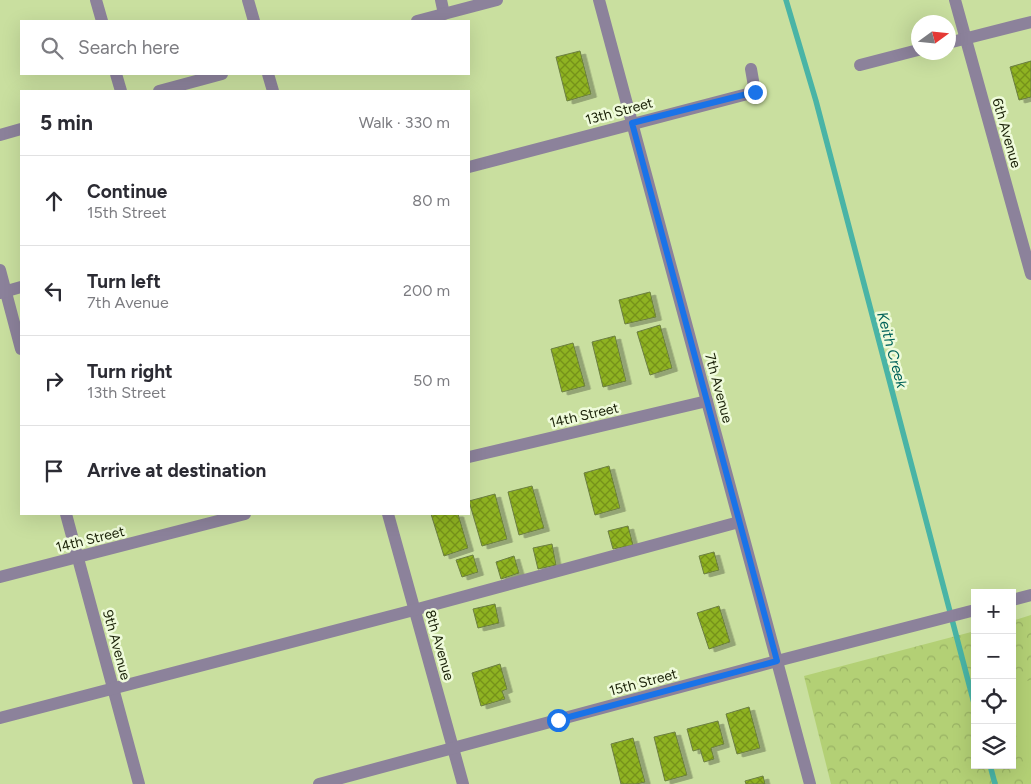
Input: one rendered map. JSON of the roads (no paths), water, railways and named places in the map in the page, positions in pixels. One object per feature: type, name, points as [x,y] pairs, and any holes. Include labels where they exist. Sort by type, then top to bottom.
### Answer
[{"type":"street","points":[[96,0],[102,20]]},
{"type":"street","points":[[248,0],[254,20]]},
{"type":"street","points":[[440,0],[444,14]]},
{"type":"street","points":[[421,20],[497,0]]},
{"type":"street","name":"7th Avenue","points":[[599,0],[810,784]]},
{"type":"street","name":"6th Avenue","points":[[955,0],[1031,274]]},
{"type":"street","points":[[956,41],[1031,22]]},
{"type":"street","points":[[860,65],[911,52]]},
{"type":"street","name":"13th Street","points":[[470,167],[755,92],[751,69]]},
{"type":"street","points":[[116,75],[121,90]]},
{"type":"street","points":[[163,90],[218,75]]},
{"type":"street","points":[[268,75],[273,90]]},
{"type":"street","points":[[0,135],[20,129]]},
{"type":"street","points":[[0,270],[3,292],[20,346]]},
{"type":"street","points":[[3,292],[20,287]]},
{"type":"street","name":"14th Street","points":[[470,457],[707,401]]},
{"type":"street","name":"9th Avenue","points":[[66,515],[139,784]]},
{"type":"street","name":"14th Street","points":[[0,577],[241,515]]},
{"type":"street","name":"8th Avenue","points":[[388,515],[463,784]]},
{"type":"street","points":[[0,718],[414,610],[739,522]]},
{"type":"street","points":[[1016,599],[1031,595]]},
{"type":"street","name":"15th Street","points":[[319,784],[777,661],[971,612]]},
{"type":"waterway","name":"Keith Creek","points":[[786,0],[816,101],[971,692]]},
{"type":"waterway","name":"Keith Creek","points":[[991,769],[995,784]]}]
